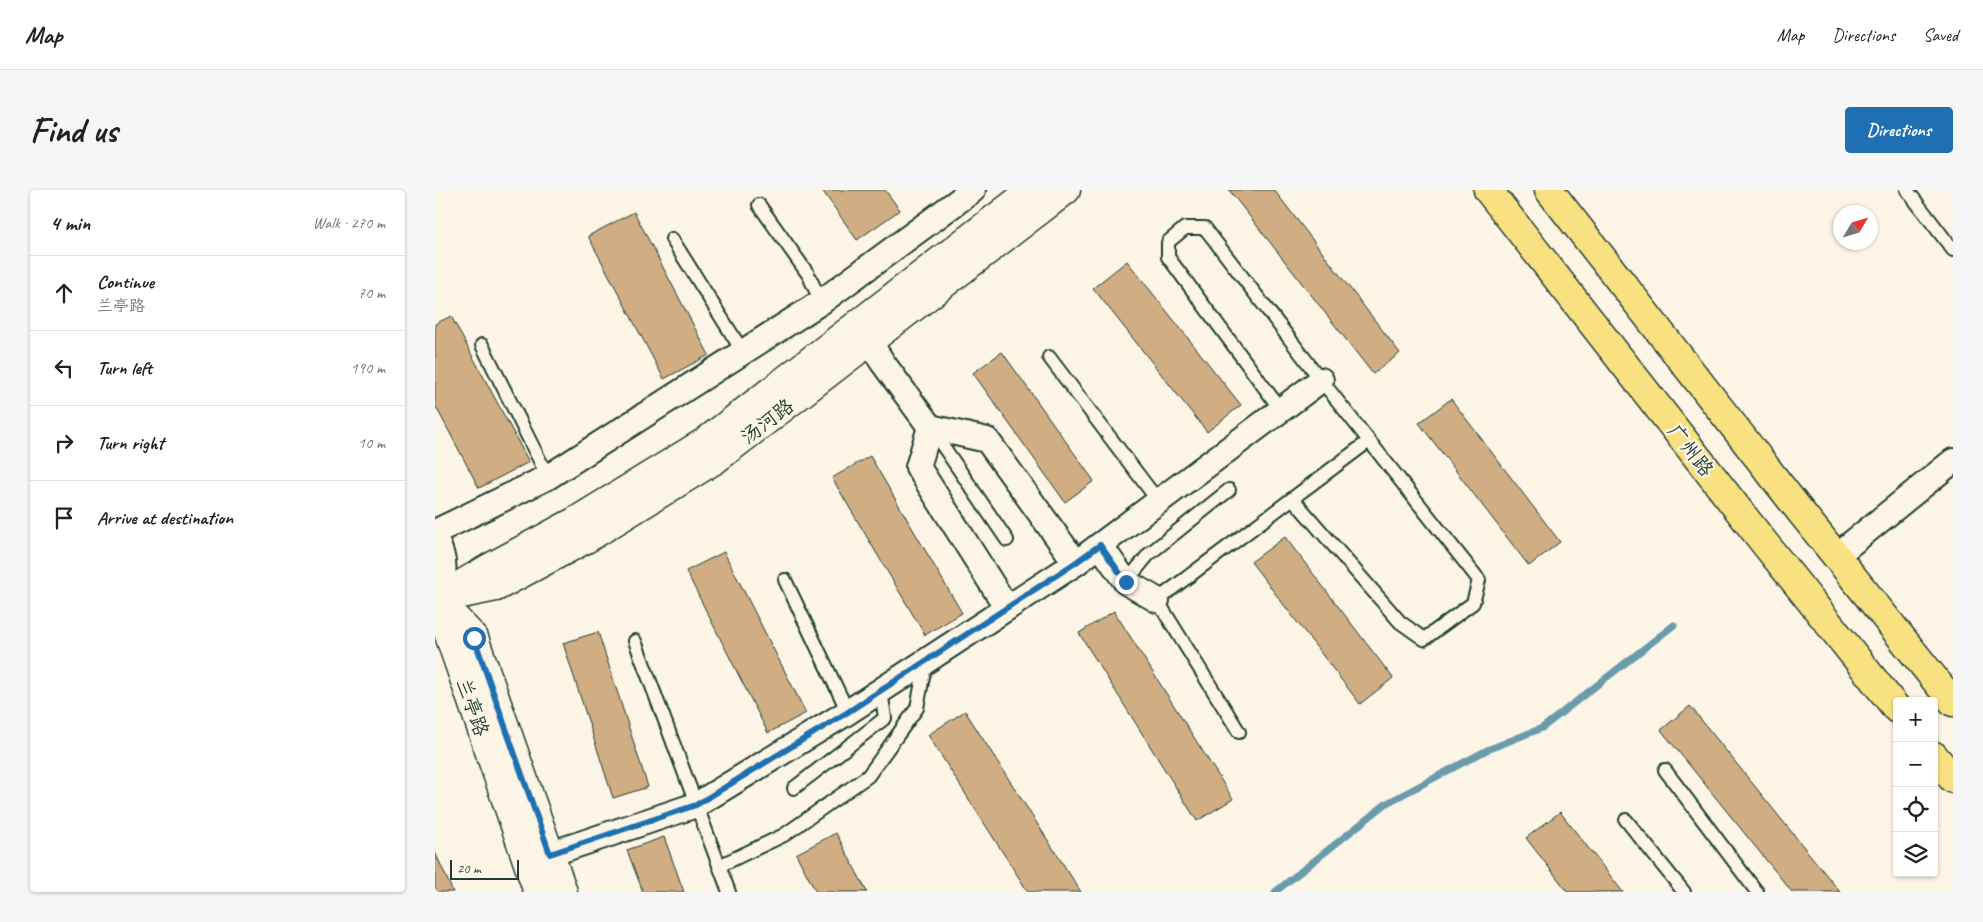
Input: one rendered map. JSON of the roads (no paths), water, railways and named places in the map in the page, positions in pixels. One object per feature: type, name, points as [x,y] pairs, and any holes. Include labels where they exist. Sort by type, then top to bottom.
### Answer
[{"type":"main road","name":"广州路","points":[[1488,190],[1749,525],[1893,704]]},
{"type":"main road","points":[[1549,190],[1953,702]]},
{"type":"main road","points":[[1938,761],[1953,779]]},
{"type":"street","points":[[435,532],[548,477],[821,302],[973,190]]},
{"type":"street","name":"汤河路","points":[[436,599],[575,521],[705,442],[1032,190]]},
{"type":"street","name":"汤河路","points":[[436,599],[496,587],[586,539],[716,459],[1065,190]]},
{"type":"street","points":[[869,342],[931,427],[987,440],[1075,563]]},
{"type":"street","points":[[550,854],[696,805],[848,712],[1075,563],[1321,380]]},
{"type":"street","points":[[931,427],[918,466],[1007,608]]},
{"type":"street","points":[[1836,556],[1953,461]]},
{"type":"street","points":[[435,539],[443,554],[444,577],[436,599]]},
{"type":"street","points":[[1100,545],[1126,582],[1157,600]]},
{"type":"street","name":"兰亭路","points":[[436,599],[474,638],[563,892]]},
{"type":"street","name":"兰亭路","points":[[436,599],[538,892]]},
{"type":"lane","points":[[1907,190],[1953,250]]},
{"type":"lane","points":[[759,205],[808,274],[821,302]]},
{"type":"lane","points":[[1281,410],[1168,257],[1168,242],[1185,228],[1205,228],[1321,380],[1479,580],[1473,602],[1424,639],[1400,622],[1293,499]]},
{"type":"lane","points":[[672,239],[743,352]]},
{"type":"lane","points":[[481,345],[548,477]]},
{"type":"lane","points":[[1049,357],[1159,502]]},
{"type":"lane","points":[[931,427],[1007,540]]},
{"type":"lane","points":[[1239,732],[1157,600],[1369,441]]},
{"type":"lane","points":[[1126,582],[1149,554],[1229,490]]},
{"type":"lane","points":[[785,580],[848,712]]},
{"type":"lane","points":[[635,641],[729,892]]},
{"type":"lane","points":[[719,866],[784,836],[868,776],[917,708],[926,661]]},
{"type":"lane","points":[[794,788],[885,718],[881,691]]},
{"type":"lane","points":[[1665,770],[1757,892]]},
{"type":"lane","points":[[1626,820],[1684,892]]},
{"type":"waterway","points":[[1275,892],[1387,803],[1487,750],[1542,728],[1674,625]]}]
